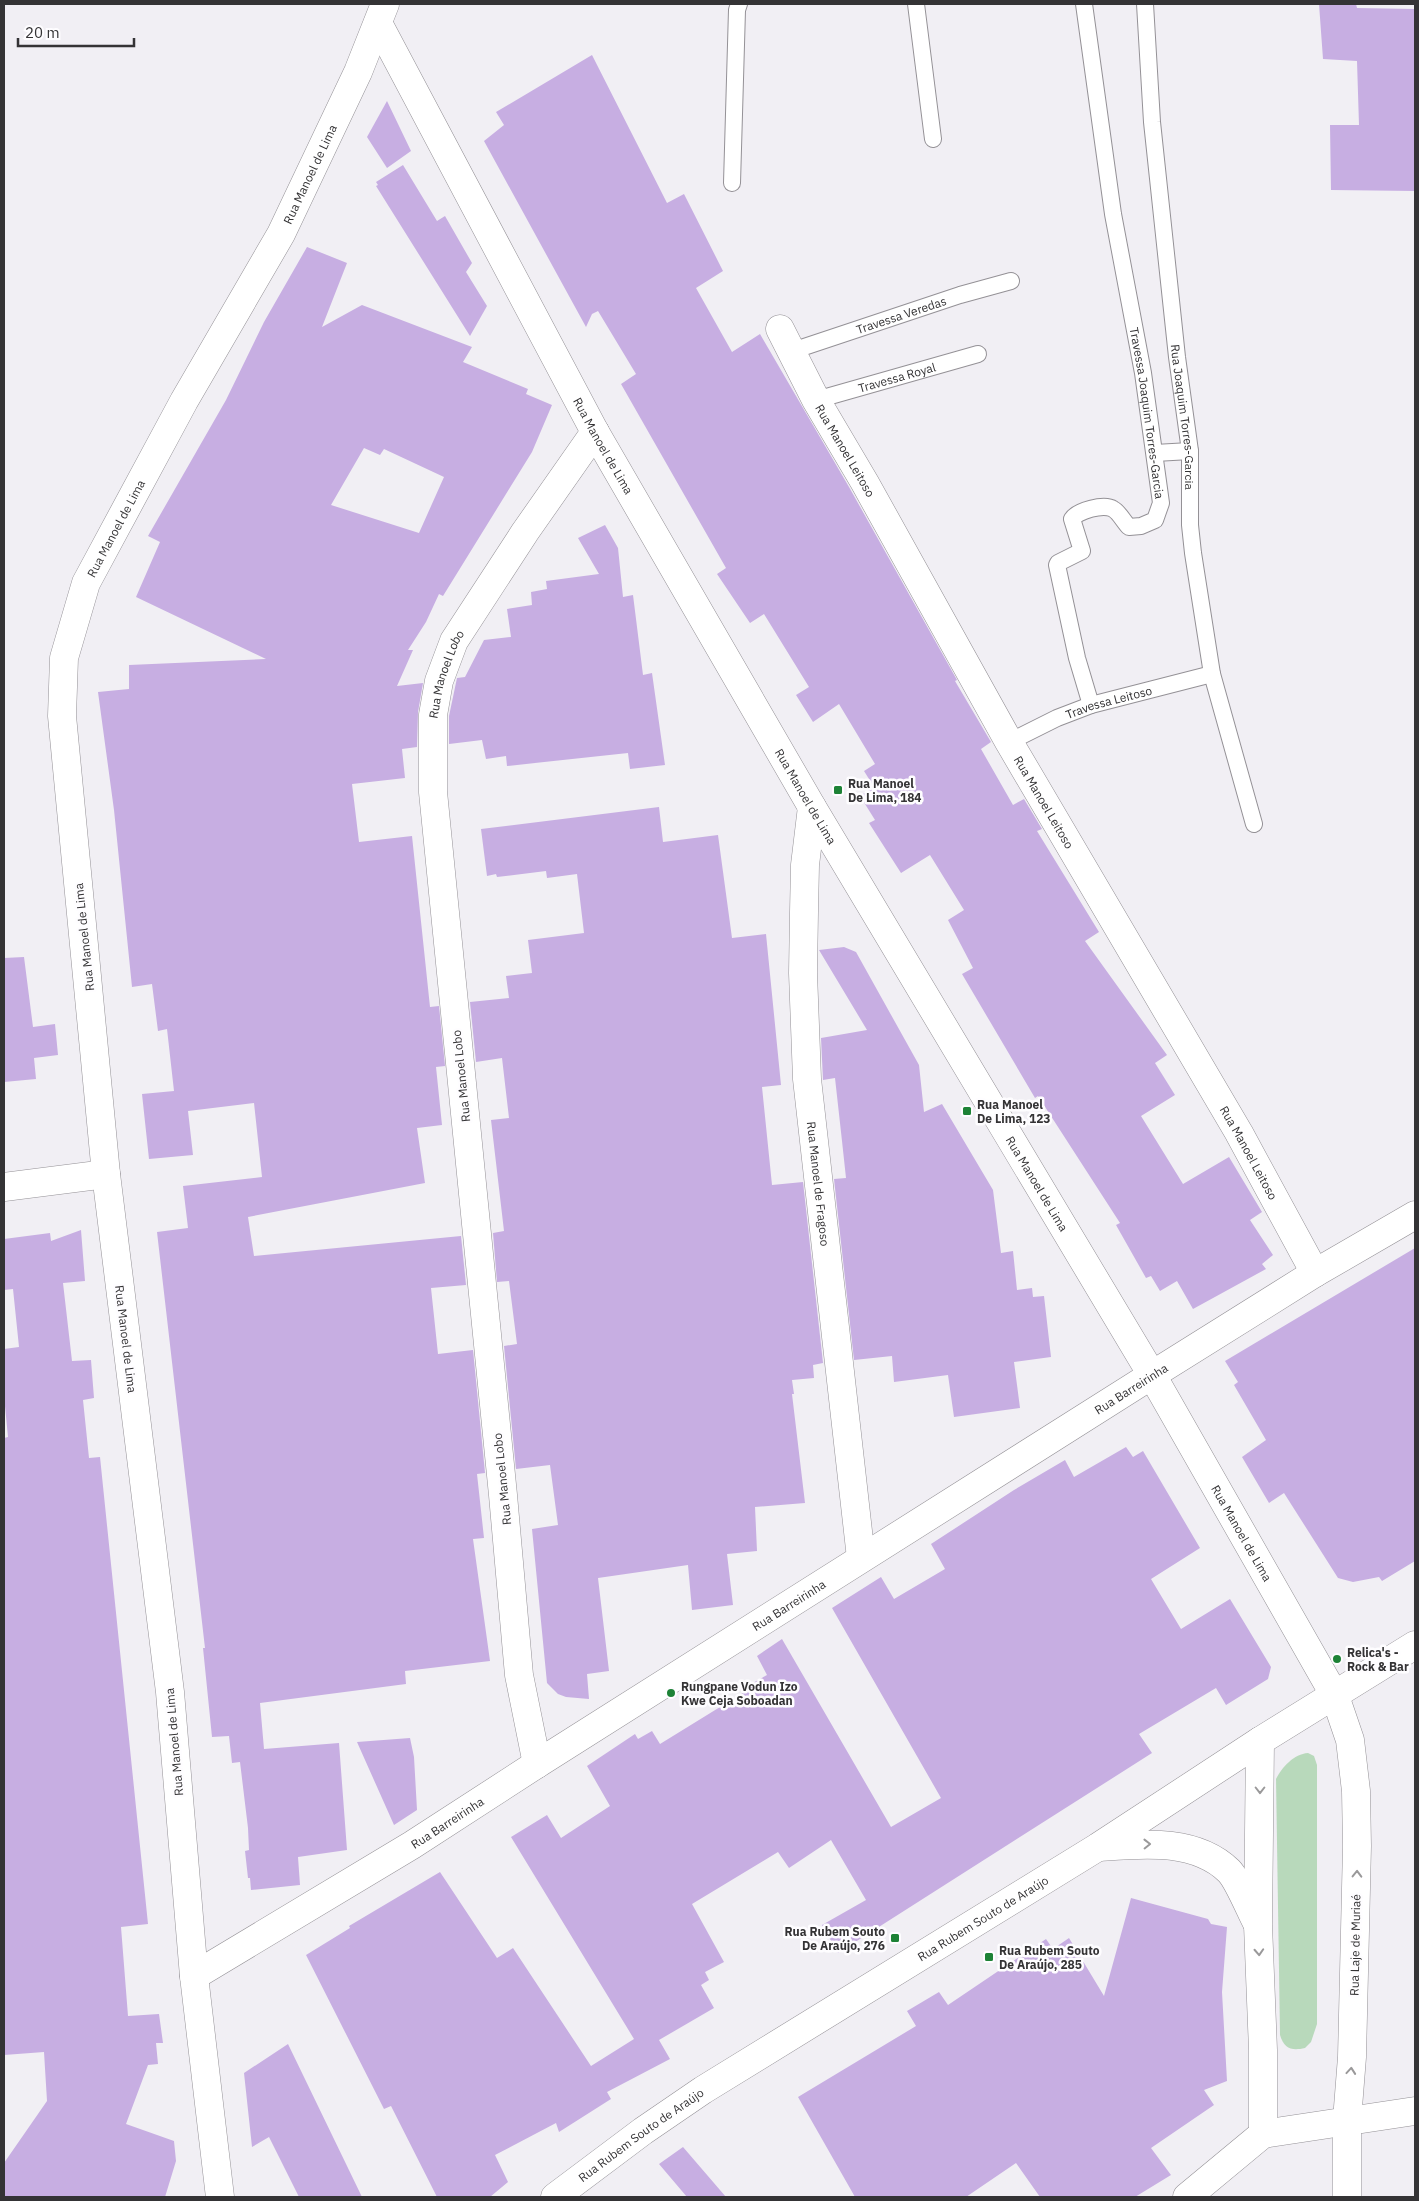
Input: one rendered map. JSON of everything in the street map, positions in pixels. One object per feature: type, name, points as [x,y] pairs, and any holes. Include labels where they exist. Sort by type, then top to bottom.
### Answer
[{"type":"street","name":"Rua Manoel de Lima","points":[[382,13],[595,432],[812,807],[1152,1376],[1335,1696]]},
{"type":"street","name":"Rua Manoel de Lima","points":[[220,2197],[194,1976],[170,1692],[106,1174],[62,716],[64,658],[86,583],[184,401],[281,234],[358,72],[382,13]]},
{"type":"street","name":"Rua Manoel Leitoso","points":[[786,340],[816,400],[865,483],[1009,742],[1239,1133],[1315,1273]]},
{"type":"street","name":"Rua Manoel Lobo","points":[[537,1764],[519,1675],[503,1494],[433,792],[433,715],[438,681],[454,641],[524,532],[595,432]]},
{"type":"street","name":"Rua Manoel de Fragoso","points":[[812,807],[805,865],[803,973],[806,1079],[861,1558]]},
{"type":"street","points":[[4,1187],[106,1174]]},
{"type":"street","name":"Rua Barreirinha","points":[[194,1976],[412,1846],[537,1764],[791,1605],[861,1558],[1315,1273],[1415,1215]]},
{"type":"street","name":"Rua Rubem Souto de Araújo","points":[[555,2197],[642,2131],[703,2090],[1098,1847],[1260,1741],[1415,1645]]},
{"type":"street","name":"Rua Laje de Muriaé","points":[[1335,1696],[1350,1740],[1356,1791],[1357,1846],[1352,2057],[1347,2120],[1347,2197]]},
{"type":"street","points":[[1260,1741],[1258,1925],[1263,2050],[1263,2134]]},
{"type":"street","points":[[1098,1847],[1165,1844],[1192,1851],[1214,1860],[1231,1872],[1258,1925]]},
{"type":"street","points":[[1187,2197],[1263,2134],[1415,2111]]},
{"type":"lane","points":[[732,183],[737,10],[739,4]]},
{"type":"lane","points":[[916,4],[933,139]]},
{"type":"lane","name":"Travessa Joaquim Torres-Garcia","points":[[1084,4],[1113,214],[1134,320],[1161,504],[1155,520],[1135,528],[1129,527],[1114,509],[1110,508],[1100,507],[1076,514],[1072,519],[1082,551],[1058,562],[1056,565],[1077,658],[1091,705]]},
{"type":"lane","name":"Rua Joaquim Torres-Garcia","points":[[1145,4],[1152,131],[1177,357],[1190,451],[1190,524],[1212,674],[1254,824]]},
{"type":"lane","name":"Travessa Veredas","points":[[786,340],[1011,281]]},
{"type":"lane","name":"Travessa Royal","points":[[816,400],[978,354]]},
{"type":"lane","points":[[1155,453],[1190,451]]},
{"type":"lane","name":"Travessa Leitoso","points":[[1009,742],[1058,718],[1091,705],[1212,674]]},
{"type":"green space","points":[[1308,1753],[1314,1756],[1317,1765],[1317,2024],[1311,2042],[1305,2048],[1292,2049],[1286,2046],[1280,2035],[1276,1779],[1289,1762],[1298,1756]]},
{"type":"building","points":[[1319,4],[1356,4],[1357,8],[1415,9],[1415,191],[1331,190],[1330,125],[1359,125],[1357,61],[1323,59]]},
{"type":"building","points":[[592,55],[667,203],[684,194],[723,271],[696,288],[732,352],[760,334],[849,487],[957,680],[955,681],[991,742],[981,749],[1013,805],[1024,799],[1042,829],[1037,831],[1099,932],[1085,941],[1167,1055],[1155,1063],[1175,1095],[1141,1116],[1183,1184],[1229,1157],[1262,1212],[1250,1220],[1273,1255],[1262,1264],[1266,1269],[1193,1309],[1177,1281],[1160,1291],[1151,1276],[1146,1278],[1116,1225],[1120,1223],[1038,1096],[1035,1098],[962,974],[973,968],[948,920],[964,910],[930,855],[901,873],[869,823],[875,820],[860,796],[874,787],[864,771],[875,764],[839,704],[813,722],[796,695],[809,687],[764,614],[750,623],[717,574],[726,568],[621,384],[636,374],[598,311],[592,314],[586,327],[484,141],[504,125],[496,112]]},
{"type":"building","points":[[387,101],[411,151],[387,168],[367,137]]},
{"type":"building","points":[[403,165],[437,221],[445,216],[472,263],[466,272],[487,306],[470,336],[376,186],[378,185],[376,182]]},
{"type":"building","points":[[307,247],[347,263],[322,327],[362,305],[472,347],[463,362],[528,389],[526,394],[552,405],[532,452],[443,596],[439,594],[426,622],[408,650],[413,650],[397,686],[423,683],[418,712],[417,747],[402,749],[405,778],[352,784],[359,842],[412,836],[430,1007],[439,1006],[445,1066],[436,1067],[442,1125],[417,1128],[425,1183],[248,1217],[254,1256],[461,1236],[466,1285],[431,1288],[438,1354],[473,1350],[485,1473],[477,1474],[484,1538],[473,1539],[490,1661],[405,1671],[406,1684],[260,1703],[264,1749],[339,1743],[347,1850],[298,1857],[300,1885],[251,1890],[245,1851],[249,1850],[248,1828],[240,1762],[232,1763],[229,1736],[212,1737],[203,1648],[205,1648],[157,1232],[188,1228],[183,1186],[262,1177],[254,1103],[188,1111],[193,1155],[149,1159],[142,1094],[174,1091],[167,1029],[158,1031],[152,984],[132,987],[114,810],[98,692],[129,689],[129,665],[266,659],[136,597],[160,542],[148,536],[226,400],[264,322]],"holes":[[[364,448],[380,455],[384,449],[444,477],[419,533],[331,505]]]},
{"type":"building","points":[[605,525],[618,548],[623,597],[633,595],[643,675],[652,673],[665,765],[630,769],[628,753],[507,766],[506,756],[486,759],[482,740],[449,744],[449,716],[457,678],[465,677],[484,640],[511,637],[507,609],[532,605],[531,592],[547,589],[546,581],[599,574],[578,538]]},
{"type":"building","points":[[659,807],[663,842],[718,835],[732,938],[766,934],[781,1085],[762,1087],[772,1185],[803,1182],[823,1363],[813,1365],[814,1378],[792,1380],[805,1503],[755,1507],[757,1551],[727,1554],[733,1605],[692,1610],[688,1565],[598,1578],[609,1671],[587,1674],[589,1699],[566,1697],[558,1694],[547,1683],[532,1529],[558,1525],[550,1465],[516,1469],[504,1346],[517,1344],[509,1281],[497,1282],[493,1233],[504,1231],[491,1120],[509,1118],[502,1058],[476,1062],[470,1002],[509,998],[506,976],[532,973],[528,940],[584,933],[577,874],[547,878],[546,871],[497,877],[496,874],[487,876],[481,829]]},
{"type":"building","points":[[844,947],[856,952],[919,1065],[924,1112],[942,1104],[993,1190],[1001,1253],[1013,1251],[1017,1290],[1032,1288],[1033,1297],[1044,1296],[1051,1357],[1014,1362],[1020,1408],[954,1417],[948,1375],[894,1382],[892,1356],[854,1360],[834,1179],[846,1178],[835,1078],[823,1080],[821,1038],[867,1030],[819,950]]},
{"type":"building","points":[[24,957],[33,1027],[55,1024],[58,1055],[34,1058],[36,1079],[4,1082],[4,958]]},
{"type":"building","points":[[81,1230],[85,1281],[63,1283],[72,1361],[91,1360],[94,1398],[83,1400],[89,1458],[100,1457],[148,1924],[121,1927],[128,2016],[159,2014],[163,2043],[156,2043],[158,2064],[148,2065],[126,2124],[174,2141],[176,2161],[165,2197],[4,2197],[4,2163],[47,2101],[44,2052],[4,2055],[4,1438],[8,1437],[4,1396],[4,1349],[19,1347],[13,1289],[4,1290],[4,1239],[50,1233],[51,1241]]},
{"type":"building","points":[[1415,1248],[1415,1561],[1382,1581],[1379,1577],[1353,1582],[1338,1578],[1284,1493],[1269,1503],[1242,1457],[1266,1440],[1234,1385],[1238,1382],[1225,1361]]},
{"type":"building","points":[[1126,1447],[1133,1457],[1143,1451],[1200,1548],[1151,1579],[1181,1629],[1230,1599],[1271,1667],[1268,1679],[1226,1705],[1216,1688],[1139,1734],[1152,1753],[838,1953],[822,1925],[866,1900],[831,1840],[789,1868],[778,1852],[692,1904],[724,1962],[705,1972],[709,1980],[701,1985],[714,2008],[659,2040],[670,2059],[607,2092],[611,2099],[559,2132],[556,2123],[495,2155],[508,2182],[490,2197],[437,2197],[391,2106],[384,2109],[306,1955],[350,1928],[349,1926],[440,1872],[497,1958],[513,1948],[591,2066],[634,2039],[511,1837],[547,1815],[561,1838],[610,1806],[587,1766],[635,1734],[638,1739],[652,1731],[660,1744],[746,1691],[744,1688],[767,1675],[757,1656],[782,1639],[891,1827],[941,1798],[832,1608],[881,1577],[894,1599],[945,1569],[931,1544],[1014,1490],[1065,1460],[1074,1477]]},
{"type":"building","points":[[410,1738],[414,1757],[417,1810],[394,1825],[357,1742]]},
{"type":"building","points":[[1131,1898],[1208,1919],[1211,1924],[1227,1927],[1222,1992],[1227,2081],[1204,2090],[1214,2105],[1151,2148],[1171,2175],[1135,2197],[1040,2197],[1016,2163],[966,2197],[855,2197],[798,2097],[916,2026],[907,2011],[939,1992],[948,2005],[1046,1939],[1053,1949],[1069,1938],[1104,1996]]},
{"type":"building","points":[[288,2044],[362,2197],[299,2197],[269,2137],[252,2147],[244,2073]]},
{"type":"building","points":[[683,2147],[726,2197],[687,2197],[659,2164]]},
{"type":"place","name":"Rua Manoel De Lima, 184","points":[[838,790]]},
{"type":"place","name":"Rua Manoel De Lima, 123","points":[[967,1111]]},
{"type":"place","name":"Relica's - Rock & Bar","points":[[1337,1659]]},
{"type":"place","name":"Rungpane Vodun Izo Kwe Ceja Soboadan","points":[[671,1693]]},
{"type":"place","name":"Rua Rubem Souto De Araújo, 276","points":[[895,1938]]},
{"type":"place","name":"Rua Rubem Souto De Araújo, 285","points":[[989,1957]]}]
